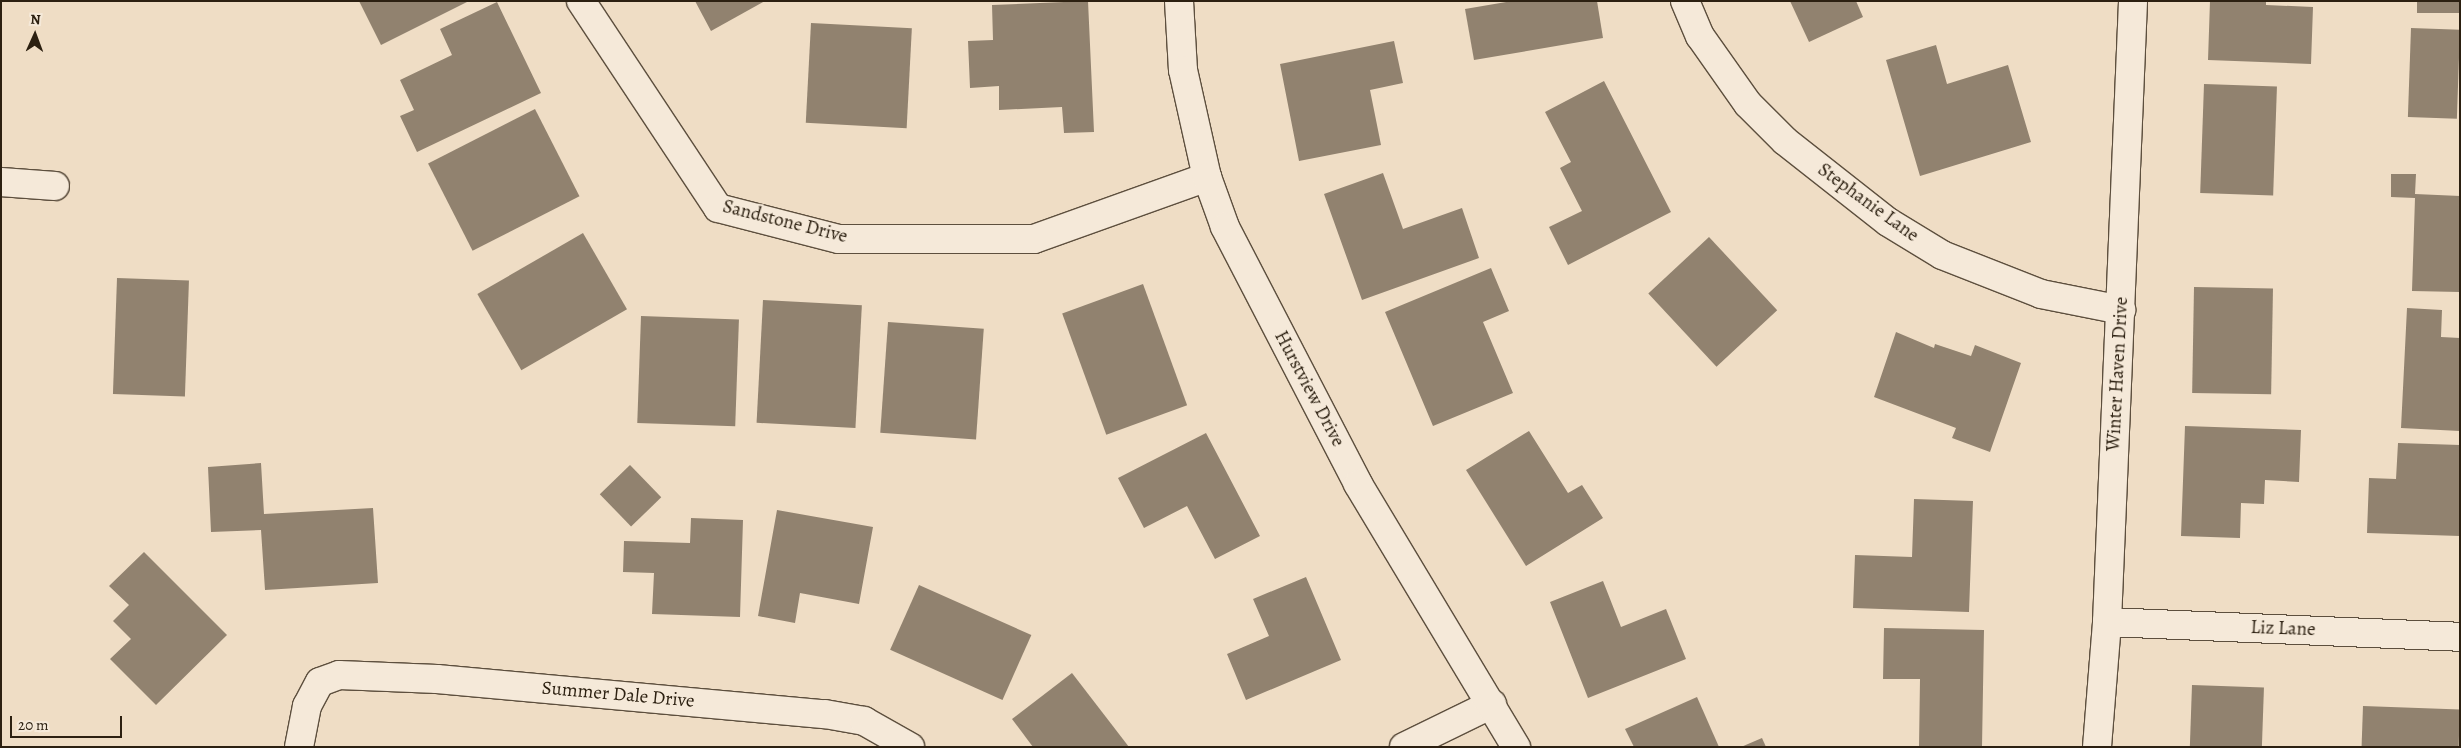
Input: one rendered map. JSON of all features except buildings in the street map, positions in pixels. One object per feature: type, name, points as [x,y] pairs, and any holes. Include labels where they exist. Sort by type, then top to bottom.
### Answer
[{"type":"street","name":"Sandstone Drive","points":[[581,1],[718,208],[839,239],[1034,239],[1208,177]]},
{"type":"street","name":"Hurstview Drive","points":[[1179,1],[1183,70],[1208,177],[1225,227],[1358,484],[1492,704],[1516,747]]},
{"type":"street","name":"Stephanie Lane","points":[[1685,1],[1700,36],[1748,104],[1785,140],[1888,222],[1942,255],[2041,294],[2121,310]]},
{"type":"street","name":"Winter Haven Drive","points":[[2097,747],[2107,622],[2133,1]]},
{"type":"street","points":[[1,182],[55,186]]},
{"type":"street","name":"Liz Lane","points":[[2107,622],[2460,636]]},
{"type":"street","name":"Summer Dale Drive","points":[[299,747],[308,706],[320,682],[339,675],[436,679],[826,714],[864,721],[910,747]]},
{"type":"street","points":[[1404,747],[1492,704]]}]
